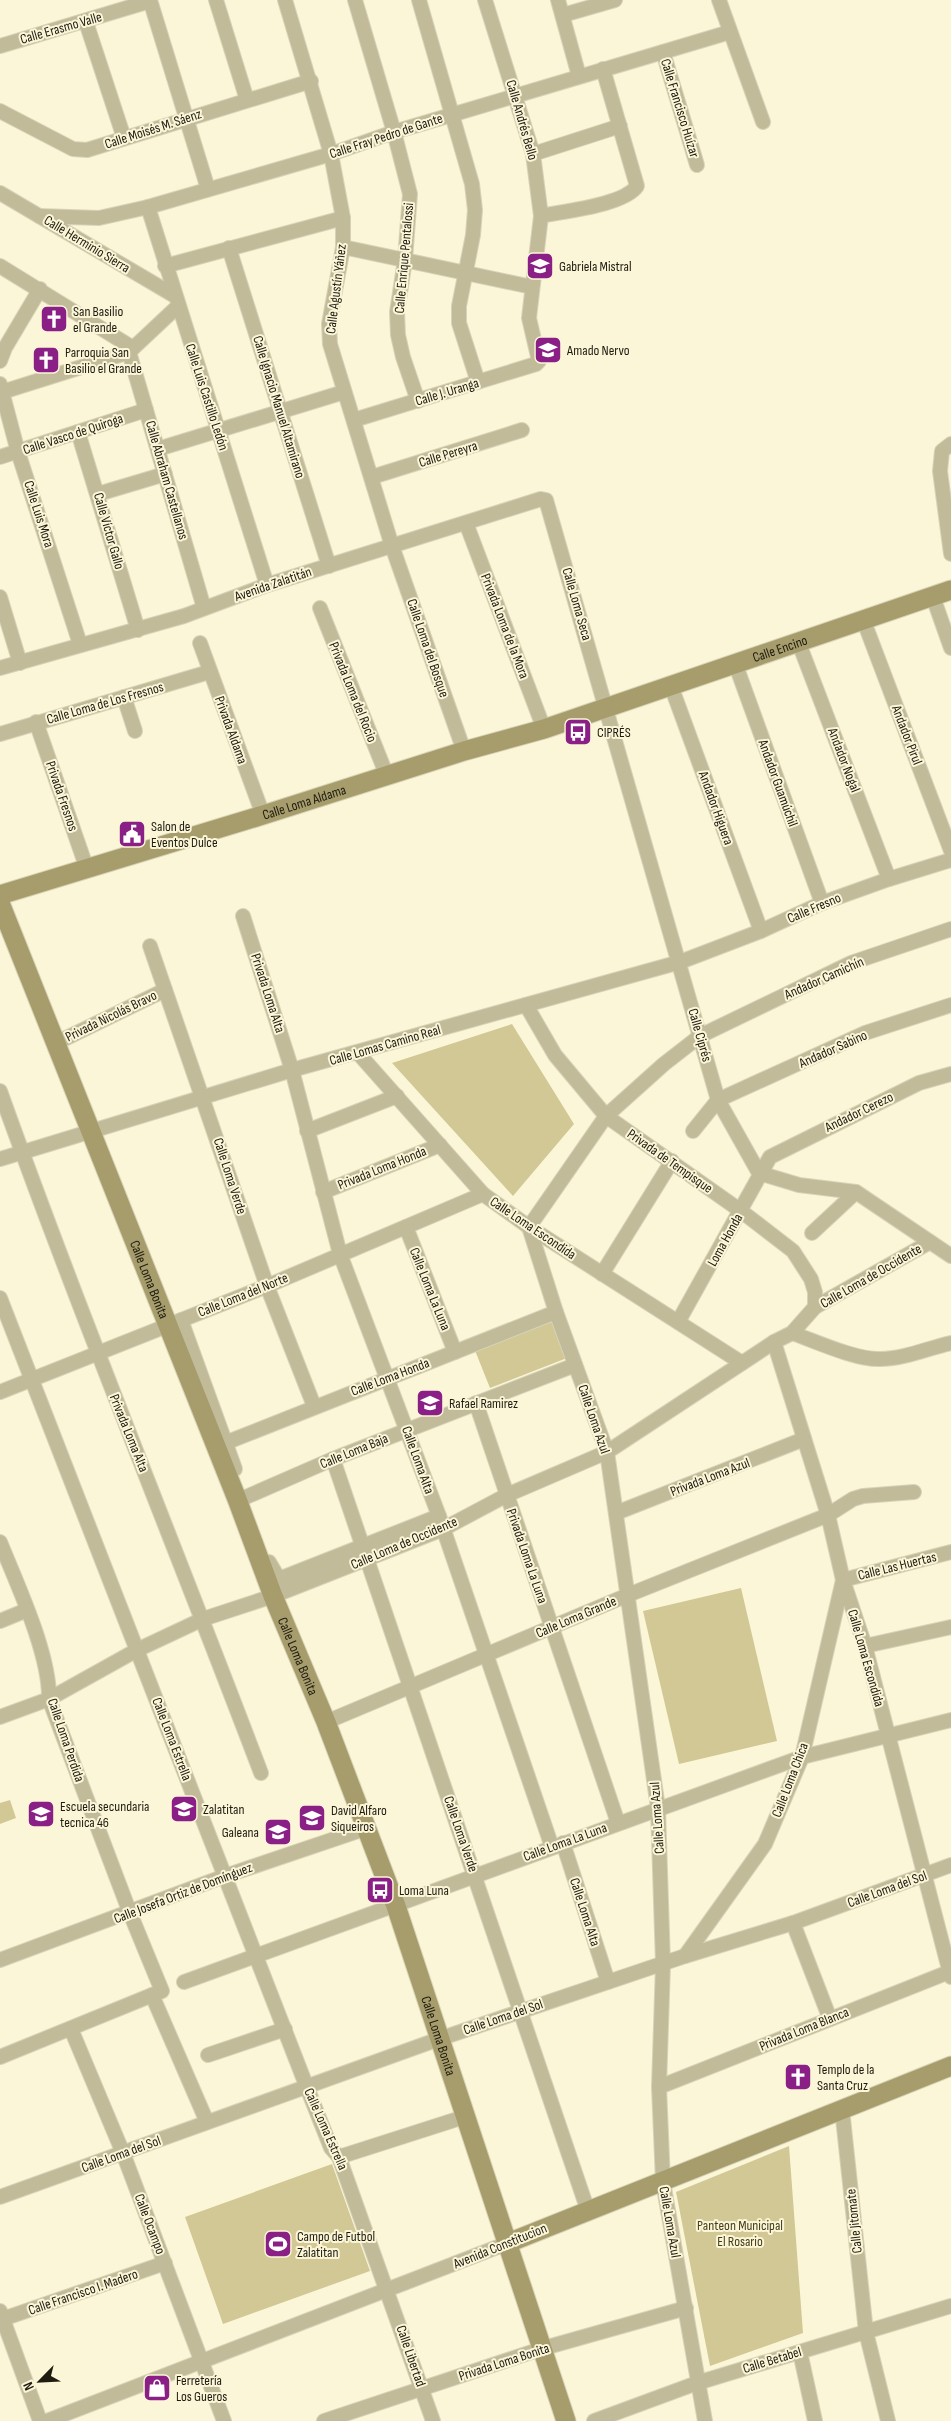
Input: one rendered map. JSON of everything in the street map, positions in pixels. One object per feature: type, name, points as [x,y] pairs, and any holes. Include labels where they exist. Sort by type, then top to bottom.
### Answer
[{"type":"street","points":[[216,0],[247,100]]},
{"type":"street","name":"Calle Agustín Yáñez","points":[[285,0],[311,81],[331,154],[343,218],[343,247],[329,324],[330,344],[392,546]]},
{"type":"street","points":[[419,0],[472,184],[475,210],[474,235],[459,306],[459,323],[478,382]]},
{"type":"street","name":"Calle Andrés Bello","points":[[485,0],[533,154],[542,216],[529,318],[539,361]]},
{"type":"street","points":[[558,0],[580,76]]},
{"type":"street","points":[[563,15],[615,0]]},
{"type":"street","points":[[719,0],[763,122]]},
{"type":"street","points":[[150,1],[208,189]]},
{"type":"street","name":"Calle Erasmo Valle","points":[[0,46],[86,22],[150,1]]},
{"type":"street","name":"Calle Enrique Pentalossi","points":[[358,1],[410,194],[406,260],[398,312],[398,334],[403,358],[418,401]]},
{"type":"street","points":[[86,22],[124,138]]},
{"type":"street","name":"Calle Fray Pedro de Gante","points":[[39,216],[99,218],[148,208],[331,154],[453,114],[730,32]]},
{"type":"street","name":"Calle Francisco Huízar","points":[[662,52],[697,165]]},
{"type":"street","points":[[542,216],[599,204],[633,193],[638,186],[603,69]]},
{"type":"street","name":"Calle Moisés M. Sáenz","points":[[0,111],[73,149],[87,150],[311,81]]},
{"type":"street","points":[[533,154],[620,126]]},
{"type":"street","name":"Calle Herminio Sierra","points":[[0,193],[177,301]]},
{"type":"street","name":"Calle Luis Castillo Ledón","points":[[148,208],[267,585]]},
{"type":"street","points":[[165,266],[343,218]]},
{"type":"street","points":[[343,247],[532,287]]},
{"type":"street","name":"Calle Ignacio Manuel Altamirano","points":[[229,248],[329,566]]},
{"type":"street","points":[[0,266],[40,289],[131,350]]},
{"type":"street","points":[[0,361],[5,348],[40,289]]},
{"type":"street","points":[[1,388],[131,350],[177,301]]},
{"type":"street","name":"Calle Abraham Castellanos","points":[[131,350],[146,410],[204,608]]},
{"type":"street","name":"Calle J. Uranga","points":[[354,420],[536,364],[539,361]]},
{"type":"street","name":"Calle Luis Mora","points":[[1,388],[18,452],[80,644]]},
{"type":"street","points":[[158,449],[344,392]]},
{"type":"street","name":"Calle Vasco de Quiroga","points":[[0,458],[146,410]]},
{"type":"street","name":"Calle Pereyra","points":[[372,477],[522,430]]},
{"type":"street","name":"Calle Víctor Gallo","points":[[78,432],[138,630]]},
{"type":"street","points":[[947,447],[940,471],[951,554]]},
{"type":"street","points":[[98,494],[165,474]]},
{"type":"street","name":"Avenida Zalatitán","points":[[0,668],[80,644],[138,630],[267,585],[466,522],[542,499],[546,500]]},
{"type":"street","name":"Calle Loma Seca","points":[[546,500],[607,708]]},
{"type":"street","name":"Privada Loma de la Mora","points":[[466,522],[544,729]]},
{"type":"street","name":"Calle Loma del Bosque","points":[[392,546],[464,751]]},
{"type":"street","name":"Calle Encino","points":[[607,708],[863,618],[951,590]]},
{"type":"street","points":[[0,597],[20,663]]},
{"type":"street","points":[[933,597],[951,648]]},
{"type":"street","name":"Privada Loma del Rocio","points":[[320,608],[387,776]]},
{"type":"street","name":"Andador Pirul","points":[[863,618],[951,851]]},
{"type":"street","name":"Andador Nogal","points":[[798,641],[889,879]]},
{"type":"street","name":"Privada Aldama","points":[[200,643],[209,672],[263,815]]},
{"type":"street","name":"Andador Guamúchil","points":[[734,663],[822,903]]},
{"type":"street","name":"Calle Loma de Los Fresnos","points":[[0,734],[209,672]]},
{"type":"street","name":"Andador Higuera","points":[[671,686],[761,930]]},
{"type":"street","points":[[124,697],[136,731]]},
{"type":"street","name":"Calle Loma Aldama","points":[[0,894],[88,869],[607,708]]},
{"type":"street","name":"Calle Ciprés","points":[[607,708],[718,1100],[759,1173]]},
{"type":"street","name":"Privada Fresnos","points":[[36,722],[88,869]]},
{"type":"street","name":"Calle Fresno","points":[[680,962],[761,930],[822,903],[889,879],[951,860]]},
{"type":"street","name":"Calle Loma Bonita","points":[[0,903],[90,1131],[175,1323],[273,1596],[326,1722],[367,1828],[396,1906],[439,2039],[467,2116],[544,2348],[566,2421]]},
{"type":"street","name":"Privada Loma Alta","points":[[244,916],[292,1070]]},
{"type":"street","name":"Andador Camichín","points":[[529,1227],[606,1116],[664,1064],[700,1036],[851,963],[951,929]]},
{"type":"street","name":"Calle Loma Verde","points":[[150,946],[204,1098],[267,1286],[314,1406]]},
{"type":"street","name":"Calle Lomas Camino Real","points":[[0,1159],[292,1070],[680,962]]},
{"type":"street","name":"Privada Nicolás Bravo","points":[[56,1043],[165,990]]},
{"type":"street","name":"Privada de Tempisque","points":[[526,1005],[555,1055],[606,1116],[672,1161],[793,1251],[812,1279],[815,1292],[815,1307]]},
{"type":"street","name":"Andador Sabino","points":[[718,1100],[866,1034],[951,1005]]},
{"type":"street","name":"Calle Loma Escondida","points":[[358,1053],[484,1194],[529,1227],[742,1363]]},
{"type":"street","name":"Calle Loma Alta","points":[[292,1070],[340,1254],[408,1430],[487,1654],[608,1982]]},
{"type":"street","name":"Andador Cerezo","points":[[770,1157],[920,1083],[951,1074]]},
{"type":"street","name":"Privada Loma Alta","points":[[0,1091],[98,1355],[203,1619],[261,1774]]},
{"type":"street","points":[[307,1131],[397,1096]]},
{"type":"street","points":[[693,1131],[718,1100]]},
{"type":"street","name":"Privada Loma Honda","points":[[323,1192],[440,1145]]},
{"type":"street","name":"Loma Honda","points":[[678,1322],[741,1211],[759,1173],[770,1157]]},
{"type":"street","points":[[602,1274],[672,1161]]},
{"type":"street","points":[[759,1173],[799,1185],[856,1192],[951,1256]]},
{"type":"street","points":[[812,1233],[856,1192]]},
{"type":"street","name":"Calle Loma del Norte","points":[[0,1392],[98,1355],[267,1286],[484,1194]]},
{"type":"street","name":"Calle Loma La Luna","points":[[406,1227],[455,1352]]},
{"type":"street","name":"Calle Loma Azul","points":[[529,1227],[556,1312],[607,1452],[616,1513],[658,1808],[663,1964],[659,2087],[662,2182],[705,2421]]},
{"type":"street","name":"Calle Loma de Occidente","points":[[0,1717],[49,1699],[137,1650],[203,1619],[273,1596],[368,1559],[441,1522],[607,1452],[774,1342],[792,1333],[815,1307],[930,1242]]},
{"type":"street","name":"Calle Loma Estrella","points":[[0,1298],[225,1876],[258,1956],[306,2085],[331,2148],[339,2157],[388,2290]]},
{"type":"street","name":"Calle Loma Honda","points":[[225,1443],[314,1406],[556,1312]]},
{"type":"street","points":[[175,1323],[225,1443],[273,1572],[279,1579],[363,1545],[441,1522]]},
{"type":"street","points":[[792,1333],[864,1357],[880,1359],[903,1356],[951,1342]]},
{"type":"street","name":"Calle Loma Escondida","points":[[774,1342],[828,1515],[843,1580],[865,1646],[950,1974]]},
{"type":"street","name":"Calle Loma Baja","points":[[246,1497],[333,1459],[575,1364]]},
{"type":"street","name":"Privada Loma La Luna","points":[[476,1403],[618,1823]]},
{"type":"street","name":"Privada Loma Azul","points":[[616,1513],[804,1439]]},
{"type":"street","name":"Calle Loma Verde","points":[[333,1459],[588,2211]]},
{"type":"street","name":"Calle Loma Grande","points":[[326,1722],[628,1595],[828,1515],[852,1499],[863,1496],[914,1492]]},
{"type":"street","name":"Calle Loma Perdida","points":[[0,1542],[28,1610],[46,1672],[49,1699],[130,1913],[157,1993],[207,2122]]},
{"type":"street","name":"Calle Las Huertas","points":[[843,1580],[951,1552]]},
{"type":"street","name":"Calle Loma Chica","points":[[685,1956],[765,1844],[802,1757],[843,1580]]},
{"type":"street","points":[[0,1621],[28,1610]]},
{"type":"street","points":[[865,1646],[951,1627]]},
{"type":"street","name":"Calle Loma La Luna","points":[[184,1982],[802,1757],[951,1720]]},
{"type":"street","name":"Calle Josefa Ortiz de Domínguez","points":[[0,1960],[225,1876],[367,1828]]},
{"type":"street","name":"Calle Loma del Sol","points":[[0,2197],[306,2085],[685,1956],[793,1923],[951,1865]]},
{"type":"street","points":[[793,1923],[830,2019]]},
{"type":"street","name":"Privada Loma Blanca","points":[[659,2087],[950,1974]]},
{"type":"street","points":[[0,2057],[157,1993]]},
{"type":"street","name":"Calle Ocampo","points":[[71,2029],[123,2153],[224,2421]]},
{"type":"street","points":[[208,2055],[285,2029]]},
{"type":"street","name":"Avenida Constitucion","points":[[47,2421],[508,2243],[951,2066]]},
{"type":"street","name":"Calle Jitomate","points":[[842,2110],[866,2332],[888,2421]]},
{"type":"street","points":[[339,2157],[467,2116]]},
{"type":"street","name":"Calle Francisco I. Madero","points":[[1,2317],[165,2263]]},
{"type":"street","name":"Calle Libertad","points":[[388,2290],[434,2421]]},
{"type":"street","name":"Calle Betabel","points":[[594,2421],[697,2383],[951,2306]]},
{"type":"street","name":"Privada Loma Bonita","points":[[324,2421],[544,2348],[686,2308]]},
{"type":"street","points":[[1,2317],[40,2421]]},
{"type":"street","points":[[800,2352],[815,2421]]},
{"type":"green space","points":[[512,1024],[574,1124],[513,1196],[392,1063]]},
{"type":"green space","points":[[552,1316],[567,1358],[490,1388],[474,1348]]},
{"type":"green space","points":[[741,1588],[777,1741],[679,1764],[643,1611]]},
{"type":"green space","points":[[10,1800],[16,1818],[0,1824],[0,1803]]},
{"type":"green space","name":"Panteon Municipal El Rosario","points":[[789,2146],[803,2333],[710,2366],[676,2192]]},
{"type":"green space","name":"Campo de Futbol Zalatitan","points":[[332,2164],[370,2271],[223,2324],[185,2217]]},
{"type":"place","name":"Gabriela Mistral","points":[[540,266]]},
{"type":"place","name":"San Basilio el Grande","points":[[54,319]]},
{"type":"place","name":"Amado Nervo","points":[[548,350]]},
{"type":"place","name":"Parroquia San Basilio el Grande","points":[[46,360]]},
{"type":"place","name":"CIPRÉS","points":[[578,732]]},
{"type":"place","name":"Salon de Eventos Dulce","points":[[132,834]]},
{"type":"place","name":"Rafael Ramirez","points":[[430,1403]]},
{"type":"place","name":"Zalatitan","points":[[184,1809]]},
{"type":"place","name":"Escuela secundaria tecnica 46","points":[[41,1814]]},
{"type":"place","name":"David Alfaro Siqueiros","points":[[312,1818]]},
{"type":"place","name":"Galeana","points":[[278,1832]]},
{"type":"place","name":"Loma Luna","points":[[380,1890]]},
{"type":"place","name":"Templo de la Santa Cruz","points":[[798,2077]]},
{"type":"place","name":"Campo de Futbol Zalatitan","points":[[278,2244]]},
{"type":"place","name":"Ferretería Los Gueros","points":[[157,2388]]}]
